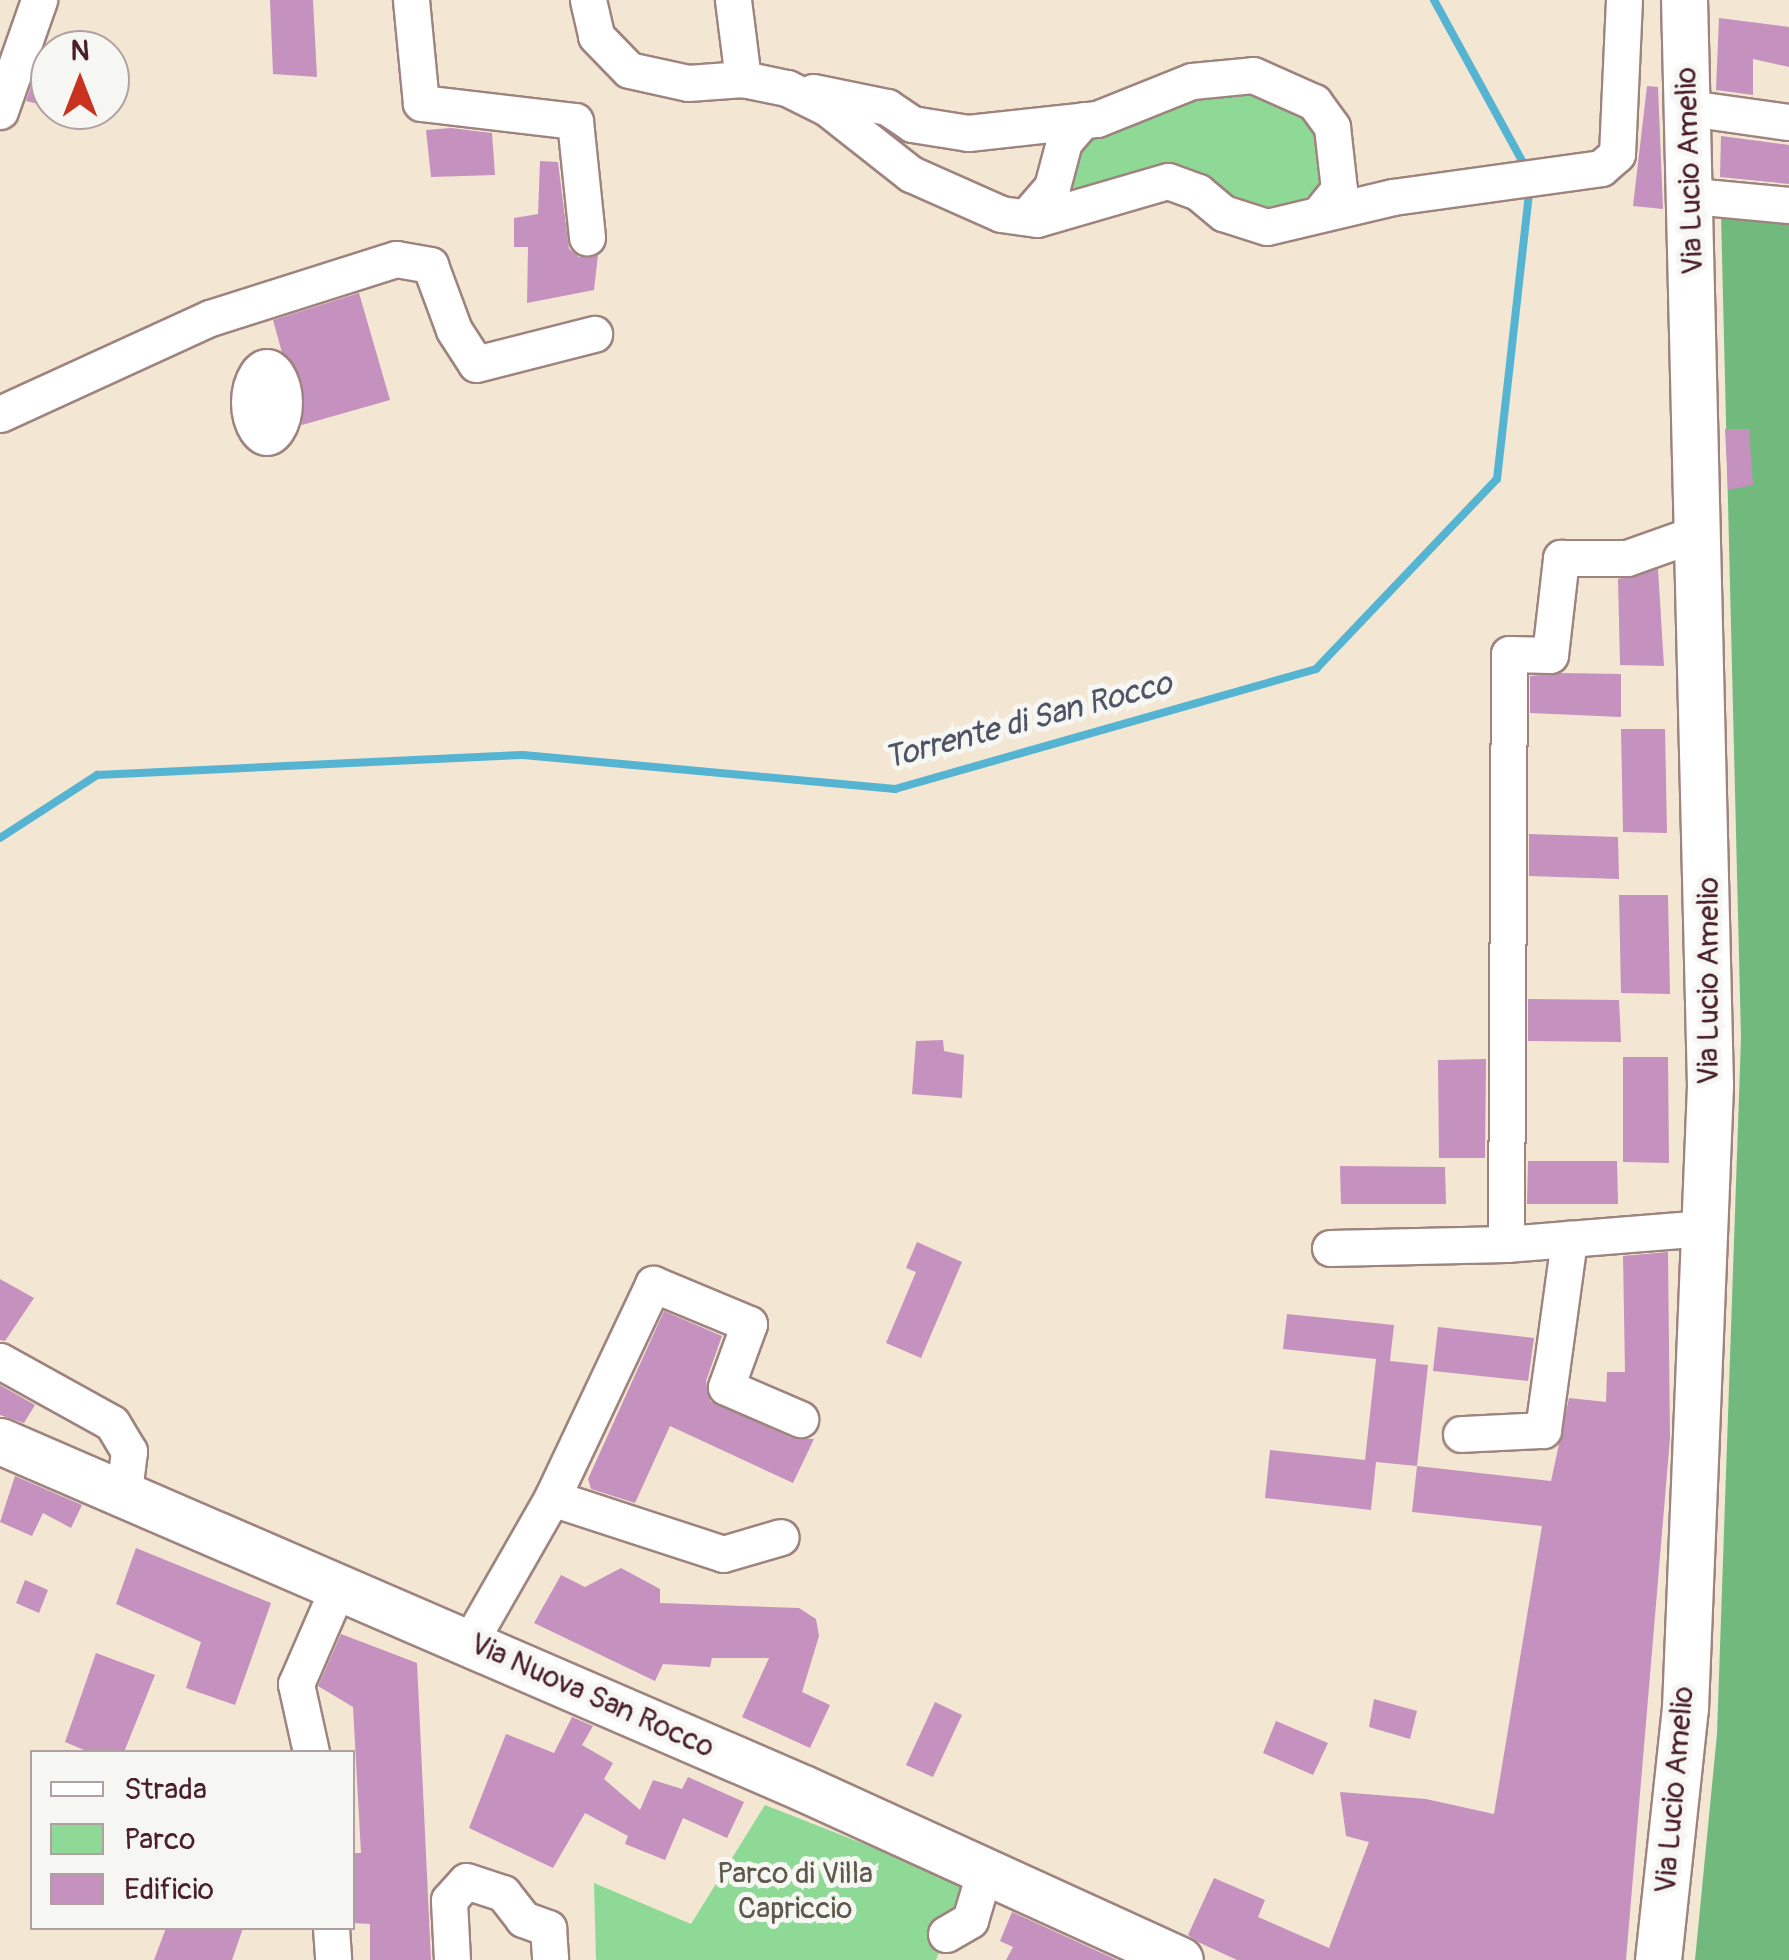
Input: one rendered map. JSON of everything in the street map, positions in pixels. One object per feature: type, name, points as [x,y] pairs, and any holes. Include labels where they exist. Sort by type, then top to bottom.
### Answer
[{"type":"main road","name":"Via Lucio Amelio","points":[[1658,1960],[1685,1708],[1704,1228],[1710,882],[1693,196],[1684,0]]},
{"type":"main road","name":"Via Nuova San Rocco","points":[[0,1441],[124,1490],[1180,1960]]},
{"type":"street","points":[[0,111],[39,0]]},
{"type":"street","points":[[411,0],[421,103],[575,121],[587,237]]},
{"type":"street","points":[[588,0],[596,36],[629,70],[688,83],[744,79],[872,104],[912,124],[968,133],[1083,120],[1135,107],[1192,81],[1254,75],[1314,102],[1332,127],[1339,188],[1319,214]]},
{"type":"street","points":[[733,0],[744,79]]},
{"type":"street","points":[[787,88],[826,108],[910,174],[1001,214],[1026,217],[1081,209],[1123,189],[1168,182],[1198,192],[1223,213],[1267,227],[1394,197],[1601,168],[1617,154],[1624,0]]},
{"type":"street","points":[[1689,108],[1789,122]]},
{"type":"street","points":[[1026,217],[1052,187],[1064,142],[1083,120]]},
{"type":"street","points":[[1335,148],[1394,197]]},
{"type":"street","points":[[1693,196],[1789,205]]},
{"type":"street","points":[[0,414],[210,318],[396,259],[430,264],[476,364],[594,334]]},
{"type":"street","points":[[1506,1244],[1509,654],[1550,655],[1561,558],[1627,558],[1700,532]]},
{"type":"street","points":[[1330,1248],[1506,1244],[1704,1228]]},
{"type":"street","points":[[1461,1434],[1544,1430],[1569,1239]]},
{"type":"street","points":[[468,1642],[552,1498],[653,1284],[750,1324],[726,1387],[800,1419]]},
{"type":"street","points":[[0,1361],[112,1423],[129,1451],[124,1490]]},
{"type":"street","points":[[552,1498],[723,1554],[781,1537]]},
{"type":"street","points":[[311,1750],[296,1684],[339,1585]]},
{"type":"street","points":[[946,1934],[970,1920],[985,1870]]},
{"type":"street","points":[[452,1960],[450,1900],[466,1881],[503,1893],[523,1919],[548,1928],[550,1960]]},
{"type":"street","points":[[330,1930],[333,1960]]},
{"type":"green space","points":[[1282,89],[1325,131],[1321,185],[1291,210],[1252,215],[1214,193],[1049,204],[1076,137],[1186,93]]},
{"type":"green space","points":[[1721,215],[1789,223],[1789,1960],[1695,1960],[1717,1734],[1741,1038]]},
{"type":"green space","name":"Parco di Villa Capriccio","points":[[765,1805],[966,1884],[936,1960],[596,1960],[594,1883],[691,1924]]},
{"type":"building","points":[[270,0],[313,0],[317,77],[273,74]]},
{"type":"building","points":[[1719,18],[1789,27],[1789,67],[1753,59],[1753,95],[1716,90]]},
{"type":"building","points":[[1647,86],[1658,87],[1663,209],[1633,206]]},
{"type":"building","points":[[451,128],[492,133],[495,175],[431,177],[426,130]]},
{"type":"building","points":[[1721,136],[1789,145],[1789,184],[1720,177]]},
{"type":"building","points":[[540,161],[558,162],[569,249],[579,257],[598,255],[594,290],[527,303],[528,247],[514,247],[514,218],[538,214]]},
{"type":"building","points":[[359,293],[390,400],[302,425],[273,320]]},
{"type":"building","points":[[1725,429],[1749,429],[1753,485],[1728,490]]},
{"type":"building","points":[[1658,569],[1664,666],[1620,665],[1618,579]]},
{"type":"building","points":[[1621,674],[1621,717],[1530,713],[1530,676]]},
{"type":"building","points":[[1621,729],[1665,729],[1667,833],[1623,832]]},
{"type":"building","points":[[1529,834],[1618,837],[1619,879],[1529,876]]},
{"type":"building","points":[[1619,895],[1668,895],[1670,994],[1621,993]]},
{"type":"building","points":[[1528,999],[1619,1000],[1621,1042],[1528,1041]]},
{"type":"building","points":[[943,1040],[944,1051],[964,1055],[962,1098],[912,1094],[916,1041]]},
{"type":"building","points":[[1623,1057],[1668,1057],[1669,1163],[1623,1162]]},
{"type":"building","points":[[1486,1059],[1485,1158],[1439,1158],[1438,1060]]},
{"type":"building","points":[[1528,1161],[1617,1161],[1618,1204],[1527,1204]]},
{"type":"building","points":[[1340,1166],[1445,1167],[1446,1204],[1341,1204]]},
{"type":"building","points":[[917,1242],[962,1262],[921,1358],[886,1343],[916,1272],[906,1268]]},
{"type":"building","points":[[1668,1252],[1670,1438],[1626,1960],[1237,1960],[1198,1942],[1188,1935],[1214,1878],[1265,1900],[1258,1917],[1329,1948],[1369,1842],[1346,1836],[1340,1792],[1426,1799],[1494,1814],[1542,1526],[1412,1512],[1417,1466],[1551,1481],[1569,1398],[1606,1402],[1607,1372],[1625,1372],[1623,1256]]},
{"type":"building","points":[[0,1279],[34,1298],[5,1341],[0,1340]]},
{"type":"building","points":[[664,1311],[722,1336],[706,1381],[710,1401],[792,1438],[814,1439],[793,1483],[670,1426],[635,1503],[591,1489],[588,1479]]},
{"type":"building","points":[[1287,1314],[1394,1325],[1390,1361],[1428,1365],[1417,1466],[1376,1462],[1371,1510],[1265,1498],[1270,1450],[1365,1460],[1376,1359],[1283,1349]]},
{"type":"building","points":[[1438,1327],[1534,1338],[1528,1381],[1433,1371]]},
{"type":"building","points":[[0,1385],[35,1405],[24,1423],[0,1415]]},
{"type":"building","points":[[15,1476],[82,1505],[71,1528],[43,1513],[32,1536],[0,1522]]},
{"type":"building","points":[[136,1548],[271,1603],[235,1705],[186,1688],[201,1642],[116,1604]]},
{"type":"building","points":[[621,1568],[660,1589],[660,1603],[799,1608],[816,1619],[819,1636],[802,1692],[830,1705],[810,1748],[742,1717],[769,1658],[712,1658],[710,1667],[663,1664],[655,1681],[534,1623],[561,1575],[585,1587]]},
{"type":"building","points":[[25,1580],[48,1590],[39,1613],[16,1603]]},
{"type":"building","points":[[341,1634],[417,1663],[431,1960],[370,1960],[370,1924],[355,1923],[355,1853],[361,1853],[353,1707],[318,1686]]},
{"type":"building","points":[[96,1653],[155,1675],[125,1750],[84,1750],[65,1742]]},
{"type":"building","points":[[1374,1699],[1417,1711],[1410,1739],[1369,1727]]},
{"type":"building","points":[[935,1702],[962,1715],[933,1777],[906,1765]]},
{"type":"building","points":[[572,1717],[593,1726],[582,1745],[613,1763],[604,1779],[640,1810],[653,1780],[682,1789],[688,1777],[744,1802],[727,1838],[683,1818],[665,1860],[625,1844],[628,1836],[585,1813],[553,1868],[469,1828],[506,1734],[554,1753]]},
{"type":"building","points":[[1276,1721],[1328,1743],[1313,1775],[1263,1753]]},
{"type":"building","points":[[1012,1912],[1117,1960],[1006,1960],[1013,1947],[1000,1941]]},
{"type":"building","points":[[165,1930],[242,1930],[232,1960],[154,1960]]},
{"type":"waterway","name":"Torrente di San Rocco","points":[[1434,0],[1526,168]]},
{"type":"waterway","name":"Torrente di San Rocco","points":[[0,838],[97,775],[523,755],[895,789],[1316,669],[1497,479],[1530,186]]}]
